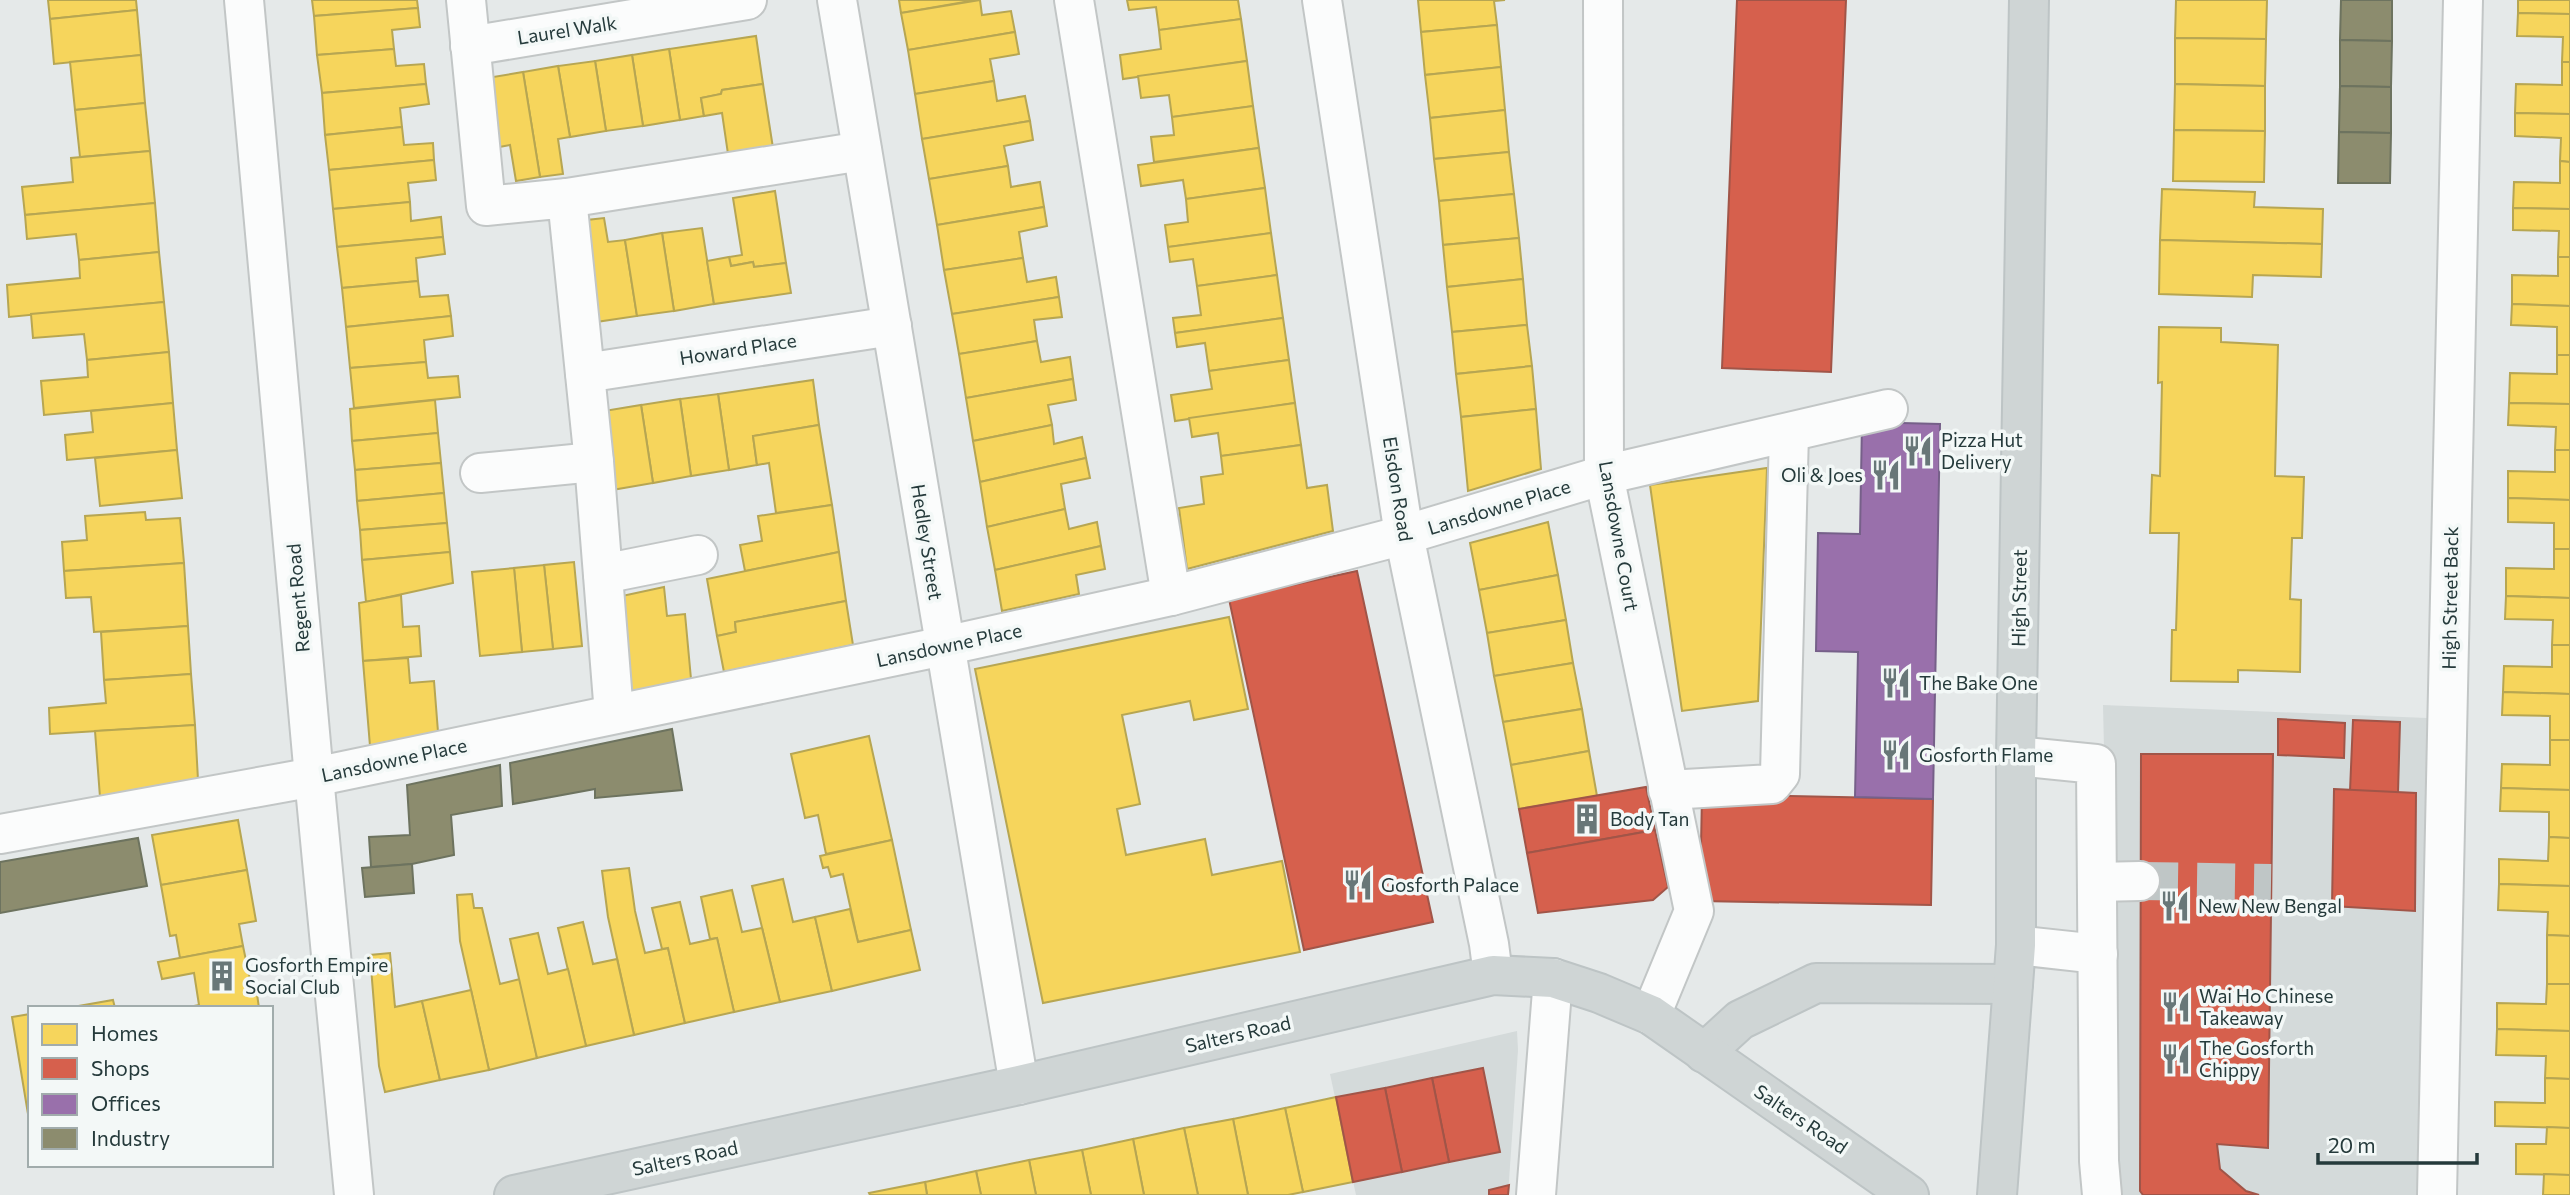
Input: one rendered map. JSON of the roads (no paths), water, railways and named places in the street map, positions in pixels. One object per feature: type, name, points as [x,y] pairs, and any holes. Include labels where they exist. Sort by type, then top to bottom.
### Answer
[{"type":"main road","name":"High Street","points":[[1997,1195],[2016,945],[2016,756],[2029,0]]},
{"type":"main road","name":"Salters Road","points":[[514,1195],[1019,1085],[1493,975],[1553,978],[1600,993],[1651,1015],[1909,1195]]},
{"type":"main road","points":[[1704,1053],[1740,1020],[1816,982],[2013,984]]},
{"type":"street","name":"Regent Road","points":[[244,0],[314,777],[355,1195]]},
{"type":"street","points":[[466,0],[486,206],[567,198],[862,150]]},
{"type":"street","name":"Laurel Walk","points":[[470,46],[747,0]]},
{"type":"street","name":"Hedley Street","points":[[837,0],[1019,1085]]},
{"type":"street","points":[[1074,0],[1171,596]]},
{"type":"street","name":"Elsdon Road","points":[[1322,0],[1405,535],[1489,944],[1493,975]]},
{"type":"street","name":"Lansdowne Court","points":[[1603,0],[1604,475],[1694,911],[1651,1015]]},
{"type":"street","name":"High Street Back","points":[[2437,1195],[2463,0]]},
{"type":"street","points":[[567,198],[594,462],[614,714]]},
{"type":"street","name":"Howard Place","points":[[585,373],[892,326]]},
{"type":"street","name":"Lansdowne Place","points":[[0,834],[314,777],[1171,596],[1405,535],[1604,475],[1888,409]]},
{"type":"street","points":[[1668,790],[1772,784],[1780,774],[1789,433]]},
{"type":"street","points":[[480,473],[594,462]]},
{"type":"street","points":[[603,574],[698,555]]},
{"type":"street","points":[[2016,756],[2096,764],[2099,1161],[2102,1195]]},
{"type":"street","points":[[2097,882],[2140,881]]},
{"type":"street","points":[[2016,945],[2098,954]]},
{"type":"street","points":[[1536,1195],[1553,978]]},
{"type":"tunnel","points":[[2140,881],[2271,883]]},
{"type":"place","name":"Pizza Hut Delivery","points":[[1918,451]]},
{"type":"place","name":"Oli & Joes","points":[[1886,475]]},
{"type":"place","name":"The Bake One","points":[[1896,683]]},
{"type":"place","name":"Gosforth Flame","points":[[1896,755]]},
{"type":"place","name":"Body Tan","points":[[1587,819]]},
{"type":"place","name":"Gosforth Palace","points":[[1358,885]]},
{"type":"place","name":"New New Bengal","points":[[2175,906]]},
{"type":"place","name":"Gosforth Empire Social Club","points":[[222,976]]},
{"type":"place","name":"Wai Ho Chinese Takeaway","points":[[2176,1007]]},
{"type":"place","name":"The Gosforth Chippy","points":[[2176,1059]]}]
